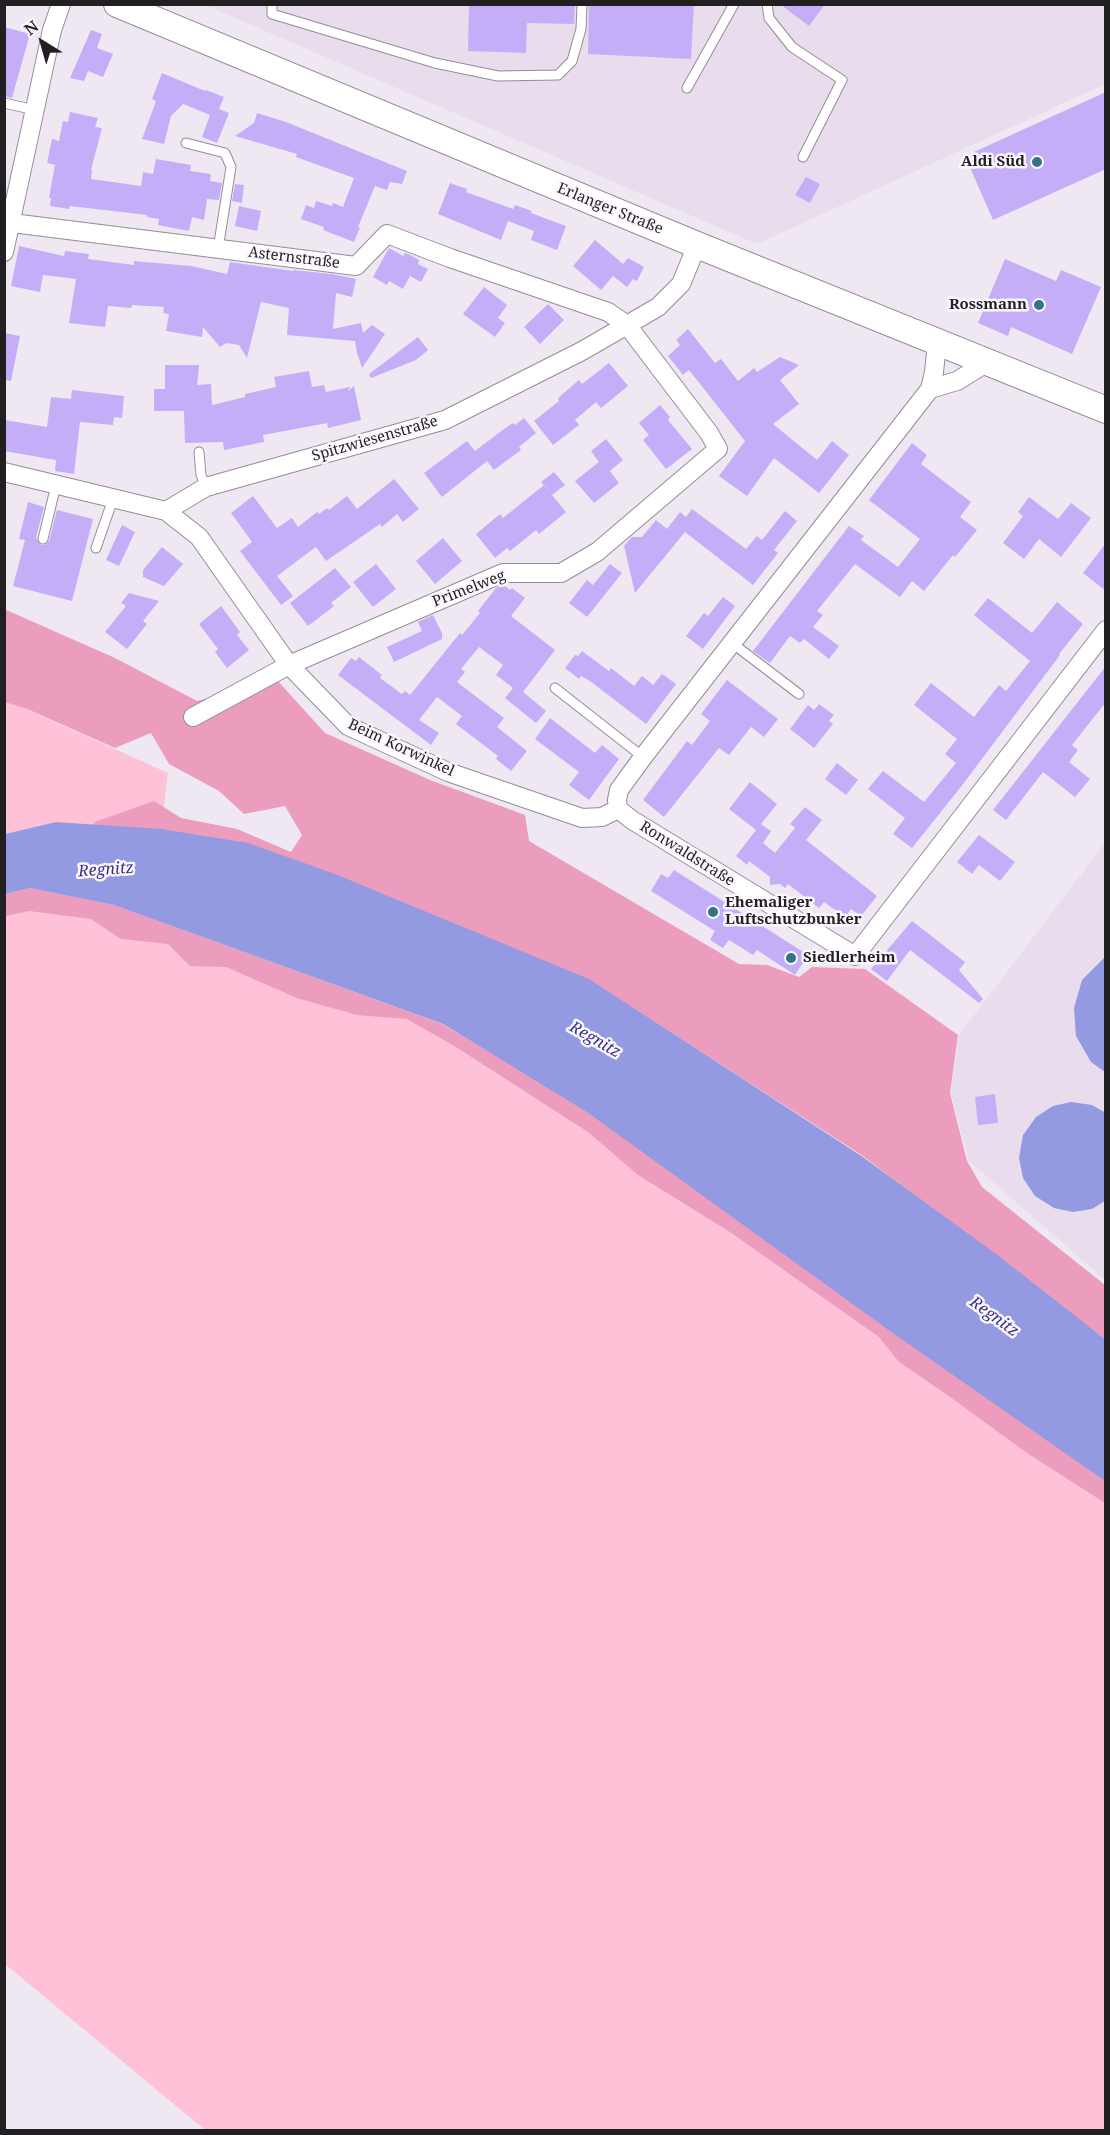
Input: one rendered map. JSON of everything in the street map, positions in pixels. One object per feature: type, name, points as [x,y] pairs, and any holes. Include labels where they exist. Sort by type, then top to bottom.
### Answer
[{"type":"main road","name":"Erlanger Straße","points":[[117,4],[697,245],[1106,410]]},
{"type":"street","points":[[4,252],[8,222],[52,30],[61,4]]},
{"type":"street","name":"Asternstraße","points":[[8,222],[356,266],[387,234],[608,312],[627,325]]},
{"type":"street","name":"Spitzwiesenstraße","points":[[166,511],[206,487],[444,420],[582,351],[658,307],[681,284],[697,245]]},
{"type":"street","name":"Primelweg","points":[[193,717],[288,665],[503,573],[561,573],[597,552],[718,449],[709,433],[627,325]]},
{"type":"street","points":[[618,809],[620,790],[643,757],[930,388],[937,343]]},
{"type":"street","points":[[930,388],[957,381],[986,363]]},
{"type":"street","points":[[4,472],[166,511]]},
{"type":"street","name":"Beim Korwinkel","points":[[166,511],[199,537],[288,665],[348,726],[448,772],[582,818],[602,817],[618,809]]},
{"type":"street","name":"Ronwaldstraße","points":[[618,809],[632,820],[855,956],[1106,630]]},
{"type":"lane","points":[[272,4],[272,14],[435,63],[498,76],[558,75],[572,61],[581,29],[582,4]]},
{"type":"lane","points":[[687,88],[734,4]]},
{"type":"lane","points":[[767,4],[769,18],[792,47],[842,80],[803,157]]},
{"type":"lane","points":[[4,103],[35,110]]},
{"type":"lane","points":[[186,143],[225,153],[231,167],[218,249]]},
{"type":"lane","points":[[199,452],[201,475],[206,487]]},
{"type":"lane","points":[[43,539],[56,485]]},
{"type":"lane","points":[[96,548],[113,499]]},
{"type":"lane","points":[[732,643],[799,694]]},
{"type":"lane","points":[[555,688],[643,757]]},
{"type":"shaded area","points":[[205,5],[1105,5],[1105,84],[757,244]]},
{"type":"shaded area","points":[[4,609],[115,658],[197,701],[277,680],[325,733],[430,780],[525,815],[529,841],[739,964],[767,965],[799,977],[812,967],[865,969],[958,1035],[950,1093],[967,1161],[982,1187],[1105,1285],[1105,1339],[860,1154],[588,979],[333,874],[247,844],[160,830],[93,825],[95,822],[154,801],[181,818],[237,829],[291,852],[302,835],[285,806],[244,814],[219,791],[169,764],[151,733],[115,748],[27,709],[5,702]]},
{"type":"shaded area","points":[[4,699],[168,773],[161,829],[56,822],[5,834]]},
{"type":"shaded area","points":[[1105,843],[1105,1280],[969,1161],[951,1093],[959,1035]]},
{"type":"shaded area","points":[[29,888],[114,905],[443,1024],[587,1112],[1105,1481],[1105,2130],[205,2130],[5,1964],[5,894]]},
{"type":"shaded area","points":[[30,888],[114,905],[442,1024],[587,1110],[1105,1481],[1105,1503],[1027,1453],[899,1362],[879,1337],[730,1232],[638,1175],[588,1132],[456,1047],[407,1019],[357,1015],[297,998],[226,967],[190,966],[168,944],[121,939],[91,919],[29,911],[5,916],[5,894]]},
{"type":"water","name":"Regnitz","points":[[56,822],[161,829],[248,843],[335,874],[589,979],[860,1155],[996,1254],[1105,1339],[1105,1481],[890,1331],[587,1112],[443,1024],[114,905],[30,888],[5,894],[5,834]]},
{"type":"water","points":[[1105,957],[1105,1072],[1091,1062],[1076,1036],[1074,1008],[1082,980]]},
{"type":"water","points":[[1071,1102],[1092,1105],[1106,1113],[1105,1201],[1092,1209],[1073,1212],[1054,1208],[1035,1196],[1023,1178],[1019,1158],[1023,1135],[1036,1117],[1053,1106]]},
{"type":"building","points":[[469,4],[575,4],[574,24],[527,23],[526,53],[468,51]]},
{"type":"building","points":[[589,4],[694,4],[691,59],[588,54]]},
{"type":"building","points":[[780,4],[825,4],[809,26]]},
{"type":"building","points":[[4,27],[30,34],[12,98],[4,96]]},
{"type":"building","points":[[91,30],[102,34],[97,48],[113,54],[103,77],[88,71],[84,81],[70,78]]},
{"type":"building","points":[[162,73],[224,97],[219,109],[229,113],[217,143],[202,137],[210,115],[183,104],[171,116],[164,144],[142,139],[156,101],[152,99]]},
{"type":"building","name":"Aldi Süd","points":[[1106,92],[1106,169],[993,220],[965,156]]},
{"type":"building","points":[[70,112],[98,118],[95,127],[102,128],[91,170],[91,179],[141,186],[143,172],[153,174],[156,159],[191,165],[190,171],[211,174],[210,181],[222,183],[219,200],[207,199],[204,220],[192,217],[189,231],[158,225],[159,219],[147,217],[147,215],[70,206],[69,209],[50,206],[51,198],[49,198],[55,165],[47,163],[52,139],[59,141],[63,121],[68,122]]},
{"type":"building","points":[[257,113],[286,122],[407,171],[402,184],[390,182],[387,190],[375,186],[354,242],[323,230],[324,227],[301,219],[306,205],[314,208],[316,201],[343,207],[354,178],[296,157],[297,154],[235,136],[254,123]]},
{"type":"building","points":[[806,177],[820,184],[810,203],[795,195]]},
{"type":"building","points":[[450,183],[467,189],[466,192],[513,209],[515,205],[566,226],[557,250],[531,240],[534,231],[508,221],[501,240],[438,214]]},
{"type":"building","points":[[235,184],[244,185],[242,203],[232,201]]},
{"type":"building","points":[[239,206],[261,211],[257,231],[235,226]]},
{"type":"building","points":[[595,240],[623,264],[628,258],[644,267],[637,281],[633,279],[627,287],[613,276],[601,290],[573,266]]},
{"type":"building","points":[[19,246],[64,256],[65,251],[89,254],[88,259],[134,265],[134,261],[191,266],[227,274],[230,262],[356,279],[352,297],[336,293],[333,329],[361,323],[363,333],[372,325],[385,334],[362,368],[355,341],[287,335],[289,308],[261,302],[247,358],[239,345],[226,343],[220,347],[203,327],[202,337],[166,331],[169,314],[163,313],[164,307],[108,306],[105,327],[69,323],[76,279],[43,275],[40,292],[11,286]]},
{"type":"building","points":[[389,248],[403,256],[405,253],[408,254],[419,260],[418,264],[428,269],[421,282],[410,276],[403,289],[389,281],[387,285],[373,277]]},
{"type":"building","name":"Rossmann","points":[[1005,259],[1056,281],[1061,270],[1101,287],[1072,354],[1011,327],[1008,336],[978,323]]},
{"type":"building","points":[[484,287],[507,305],[498,318],[505,323],[495,337],[463,314]]},
{"type":"building","points":[[548,304],[564,320],[540,344],[524,327]]},
{"type":"building","points":[[688,329],[715,363],[721,359],[738,381],[754,368],[757,372],[780,357],[799,365],[780,380],[799,404],[773,424],[817,460],[832,441],[849,455],[819,493],[774,458],[747,496],[719,476],[745,441],[689,370],[683,375],[668,356],[680,345],[676,340]]},
{"type":"building","points":[[4,333],[20,336],[11,381],[4,380]]},
{"type":"building","points":[[418,337],[428,350],[416,360],[371,378],[369,374]]},
{"type":"building","points":[[609,363],[628,386],[601,408],[596,402],[575,420],[579,425],[553,445],[534,421],[559,401],[558,398],[579,380],[582,384]]},
{"type":"building","points":[[165,365],[199,365],[197,385],[211,384],[212,405],[276,387],[274,377],[309,371],[312,387],[324,385],[326,392],[350,387],[348,391],[354,386],[361,420],[328,428],[327,423],[263,435],[264,442],[224,450],[223,442],[185,443],[184,411],[154,411],[154,389],[165,389]]},
{"type":"building","points":[[72,390],[124,396],[122,418],[114,417],[113,425],[80,422],[74,474],[55,471],[56,460],[4,451],[4,420],[47,427],[51,397],[71,399]]},
{"type":"building","points":[[660,405],[670,417],[668,420],[692,449],[666,469],[643,440],[649,435],[639,423]]},
{"type":"building","points":[[524,418],[536,433],[519,447],[521,450],[494,470],[487,461],[442,497],[424,473],[467,441],[475,451],[504,429]]},
{"type":"building","points":[[606,439],[623,460],[610,471],[619,483],[594,503],[575,481],[599,462],[591,451]]},
{"type":"building","points":[[912,443],[927,455],[921,464],[971,502],[960,517],[977,530],[924,591],[912,581],[900,597],[855,564],[817,611],[823,615],[813,627],[839,646],[829,659],[804,639],[800,643],[790,636],[770,663],[753,651],[849,526],[864,536],[861,540],[898,567],[920,539],[869,500]]},
{"type":"building","points":[[554,472],[565,485],[552,495],[541,482]]},
{"type":"building","points":[[394,479],[419,509],[403,522],[397,514],[382,527],[380,524],[326,561],[316,547],[277,576],[293,596],[281,605],[240,551],[252,542],[231,513],[253,496],[277,528],[292,518],[298,527],[317,512],[319,514],[327,508],[329,510],[347,496],[357,509]]},
{"type":"building","points":[[544,485],[566,512],[539,534],[536,530],[510,551],[507,548],[495,558],[476,534],[500,514],[503,518]]},
{"type":"building","points":[[1029,497],[1058,519],[1071,503],[1091,518],[1061,557],[1039,539],[1024,559],[1003,543],[1023,516],[1018,512]]},
{"type":"building","points":[[28,502],[44,507],[36,538],[41,545],[49,541],[57,510],[93,519],[72,601],[13,586],[25,540],[19,539]]},
{"type":"building","points":[[692,509],[746,549],[757,536],[762,540],[785,511],[797,521],[774,550],[778,553],[753,585],[685,532],[635,593],[624,546],[632,537],[642,537],[656,520],[667,529],[680,512],[686,517]]},
{"type":"building","points":[[122,525],[135,532],[119,566],[106,560]]},
{"type":"building","points":[[443,538],[462,561],[435,584],[416,561]]},
{"type":"building","points":[[1106,543],[1106,591],[1083,573]]},
{"type":"building","points":[[162,547],[183,564],[164,586],[143,577],[143,570]]},
{"type":"building","points":[[376,564],[396,589],[373,607],[353,582]]},
{"type":"building","points":[[610,564],[622,573],[587,617],[569,603],[587,580],[593,585]]},
{"type":"building","points":[[335,568],[351,587],[331,603],[334,606],[308,626],[290,603]]},
{"type":"building","points":[[504,585],[525,598],[511,616],[555,650],[523,692],[546,711],[536,723],[505,698],[513,688],[496,675],[503,665],[479,647],[461,669],[465,672],[457,682],[504,718],[497,727],[527,751],[511,771],[496,759],[498,756],[456,724],[462,716],[437,697],[419,720],[439,733],[431,745],[338,675],[351,658],[356,661],[359,657],[382,675],[380,678],[402,694],[405,691],[410,695],[460,633],[462,635],[480,613],[478,611],[496,588]]},
{"type":"building","points":[[129,593],[159,601],[143,621],[147,624],[127,649],[105,632],[126,606],[121,603]]},
{"type":"building","points":[[723,597],[735,606],[703,649],[686,636],[704,613],[708,616]]},
{"type":"building","points":[[988,598],[1032,633],[1057,602],[1083,624],[912,848],[893,834],[905,818],[868,789],[883,771],[924,802],[956,763],[945,754],[957,739],[914,705],[931,683],[974,717],[999,685],[1006,691],[1030,661],[974,615]]},
{"type":"building","points":[[221,606],[240,632],[237,635],[249,650],[227,668],[215,652],[218,649],[199,624]]},
{"type":"building","points":[[433,615],[442,633],[442,639],[394,662],[387,647],[422,631],[418,622]]},
{"type":"building","points":[[582,651],[609,671],[611,668],[634,686],[642,676],[653,685],[662,674],[676,684],[646,724],[590,681],[581,676],[579,679],[565,668],[575,655],[578,656]]},
{"type":"building","points":[[1106,666],[1106,702],[1072,745],[1078,750],[1069,762],[1090,779],[1075,797],[1043,772],[1006,820],[993,810]]},
{"type":"building","points":[[727,680],[778,719],[764,737],[751,727],[729,755],[719,748],[664,817],[643,800],[687,741],[692,745],[710,721],[701,714]]},
{"type":"building","points":[[819,704],[834,715],[829,721],[833,724],[814,748],[790,729],[808,705],[814,710]]},
{"type":"building","points":[[550,718],[595,753],[602,745],[619,759],[589,800],[569,785],[579,772],[535,739]]},
{"type":"building","points":[[837,763],[858,780],[846,795],[825,779]]},
{"type":"building","points":[[750,782],[777,804],[761,824],[771,831],[763,843],[775,853],[795,828],[790,824],[805,807],[822,820],[806,840],[877,896],[861,916],[851,909],[845,917],[824,902],[819,908],[788,884],[785,888],[780,884],[770,885],[770,877],[749,861],[747,865],[736,856],[756,830],[729,809]]},
{"type":"building","points":[[979,835],[1015,862],[1000,881],[979,865],[972,874],[957,862]]},
{"type":"building","name":"Ehemaliger Luftschutzbunker","points":[[674,870],[808,955],[795,975],[757,950],[753,955],[729,940],[723,948],[710,940],[715,931],[651,891],[661,874],[668,878]]},
{"type":"building","points":[[912,921],[965,962],[959,970],[983,999],[979,1003],[910,950],[887,981],[871,969]]},
{"type":"building","points":[[995,1094],[998,1123],[978,1125],[975,1097]]},
{"type":"place","name":"Aldi Süd","points":[[1037,162]]},
{"type":"place","name":"Rossmann","points":[[1039,305]]},
{"type":"place","name":"Ehemaliger Luftschutzbunker","points":[[713,912]]},
{"type":"place","name":"Siedlerheim","points":[[791,958]]}]
